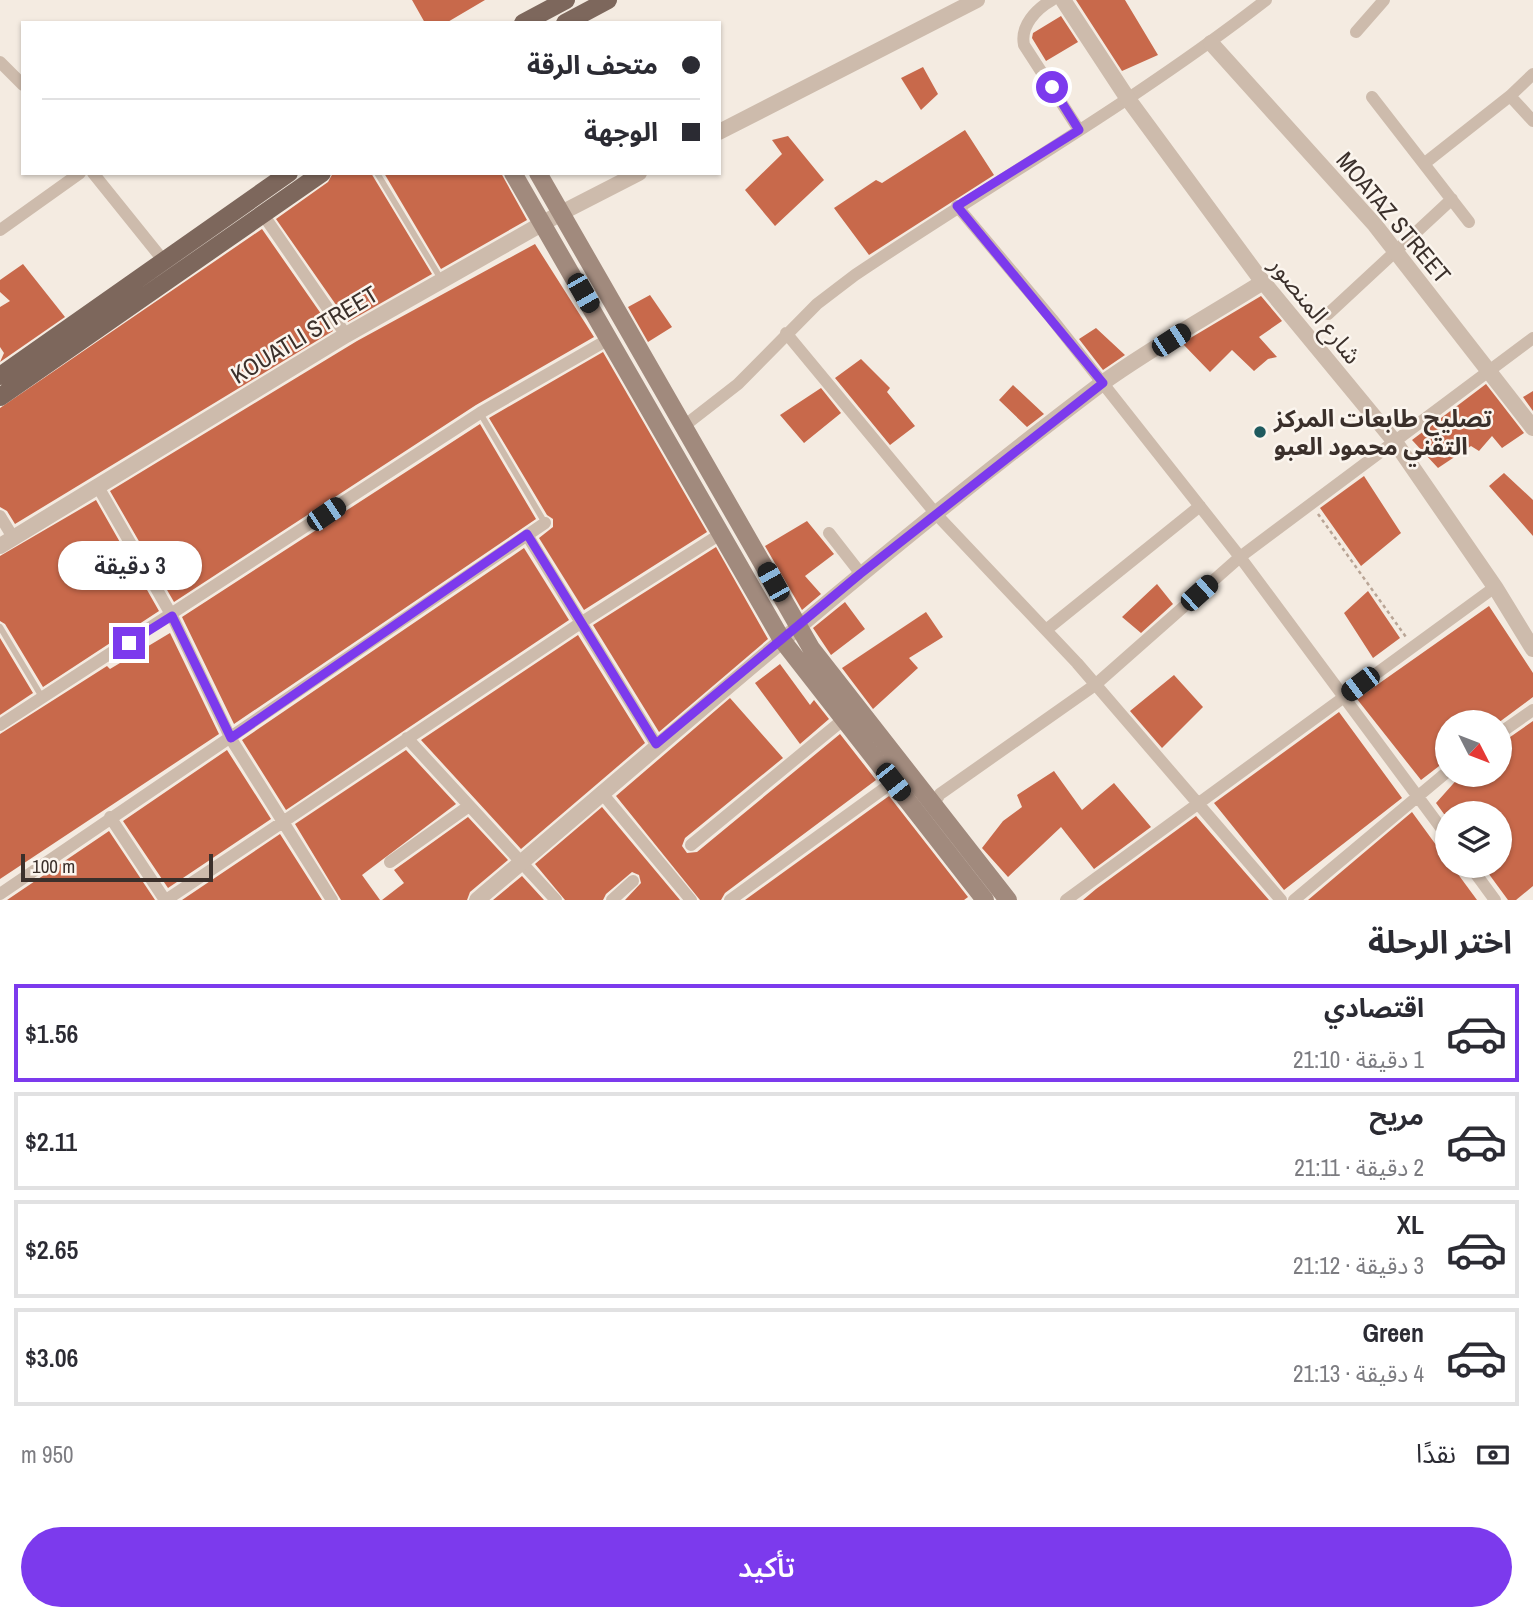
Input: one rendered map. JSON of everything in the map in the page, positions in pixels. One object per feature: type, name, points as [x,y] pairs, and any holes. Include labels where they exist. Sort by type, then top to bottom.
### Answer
[{"type":"main road","points":[[569,21],[608,0]]},
{"type":"main road","points":[[526,21],[555,3]]},
{"type":"main road","points":[[0,376],[286,175]]},
{"type":"main road","points":[[0,397],[319,175]]},
{"type":"main road","points":[[514,175],[782,640],[981,899]]},
{"type":"main road","points":[[539,175],[798,627],[1008,900]]},
{"type":"street","points":[[721,131],[977,0]]},
{"type":"street","name":"شارع المنصور","points":[[1063,0],[1128,99],[1262,282],[1395,442],[1495,587],[1533,649]]},
{"type":"street","points":[[684,426],[738,384],[817,304],[855,275],[957,206],[1128,99],[1211,43],[1266,0]]},
{"type":"street","points":[[1356,32],[1384,0]]},
{"type":"street","points":[[1047,1],[1027,23],[1023,33],[1024,45],[1079,130]]},
{"type":"street","name":"MOATAZ STREET","points":[[1211,43],[1395,251],[1533,428]]},
{"type":"street","points":[[0,62],[21,84]]},
{"type":"street","points":[[1425,163],[1510,96],[1533,74]]},
{"type":"street","points":[[1510,96],[1533,121]]},
{"type":"street","points":[[1372,97],[1469,222]]},
{"type":"street","points":[[0,230],[77,175]]},
{"type":"street","points":[[95,175],[163,260]]},
{"type":"street","name":"KOUATLI STREET","points":[[7,542],[346,335],[561,213],[635,175]]},
{"type":"street","points":[[1328,314],[1452,199]]},
{"type":"street","points":[[957,206],[1103,383],[1240,557],[1435,820]]},
{"type":"street","points":[[262,213],[346,335]]},
{"type":"street","points":[[477,900],[656,744],[936,514],[1103,383],[1262,282]]},
{"type":"street","points":[[786,333],[936,514],[1046,630],[1280,900]]},
{"type":"street","points":[[933,805],[940,794],[1095,685],[1240,557],[1533,338]]},
{"type":"street","points":[[0,725],[172,616],[480,413],[609,339]]},
{"type":"street","points":[[97,485],[172,616],[231,738],[332,900]]},
{"type":"street","points":[[1046,630],[1200,506]]},
{"type":"street","points":[[0,516],[7,542]]},
{"type":"street","points":[[0,894],[545,523]]},
{"type":"street","points":[[110,817],[165,900],[582,622],[722,533]]},
{"type":"street","points":[[829,533],[860,574]]},
{"type":"street","points":[[527,534],[656,744]]},
{"type":"street","points":[[1066,900],[1196,802],[1495,587]]},
{"type":"street","points":[[1512,725],[1533,710]]},
{"type":"street","points":[[691,845],[844,719]]},
{"type":"street","points":[[407,738],[556,900]]},
{"type":"street","points":[[730,900],[893,782]]},
{"type":"street","points":[[1294,900],[1435,782]]},
{"type":"street","points":[[601,792],[691,900]]},
{"type":"street","points":[[390,862],[469,806]]},
{"type":"street","points":[[1479,878],[1496,900]]},
{"type":"street","points":[[612,900],[632,881]]},
{"type":"lane","points":[[378,175],[442,280]]},
{"type":"lane","points":[[480,413],[545,523]]},
{"type":"lane","points":[[0,627],[43,697]]},
{"type":"path","points":[[1312,505],[1412,645]]},
{"type":"building","points":[[412,0],[485,0],[449,21],[424,21]]},
{"type":"building","points":[[1076,0],[1125,0],[1158,55],[1122,71]]},
{"type":"building","points":[[1061,16],[1078,42],[1046,61],[1032,38],[1033,33]]},
{"type":"building","points":[[923,67],[938,94],[921,110],[901,78]]},
{"type":"building","points":[[965,130],[994,175],[869,255],[834,208],[876,180],[882,183]]},
{"type":"building","points":[[788,136],[824,180],[775,226],[745,190],[782,154],[772,140]]},
{"type":"building","points":[[332,175],[372,175],[432,274],[348,322],[276,219],[328,182]]},
{"type":"building","points":[[385,175],[502,175],[527,220],[441,269]]},
{"type":"building","points":[[262,229],[333,331],[15,524],[7,511],[0,507],[0,408]]},
{"type":"building","points":[[535,244],[594,337],[476,405],[174,602],[110,491],[357,341]]},
{"type":"building","points":[[23,264],[65,317],[0,362],[4,353],[0,347],[0,307],[10,301],[0,292],[0,280]]},
{"type":"building","points":[[650,295],[672,327],[648,342],[628,307]]},
{"type":"building","points":[[1261,296],[1282,321],[1259,337],[1277,357],[1268,359],[1254,371],[1232,350],[1210,372],[1182,343]]},
{"type":"building","points":[[1096,328],[1125,355],[1103,370],[1079,339]]},
{"type":"building","points":[[603,352],[707,532],[584,610],[539,538],[553,527],[553,519],[547,515],[489,418]]},
{"type":"building","points":[[861,359],[890,388],[887,392],[915,426],[890,445],[835,378]]},
{"type":"building","points":[[1486,384],[1524,433],[1502,448],[1492,436],[1479,451],[1471,446],[1438,468],[1412,440]]},
{"type":"building","points":[[1013,385],[1044,414],[1027,427],[999,400]]},
{"type":"building","points":[[821,388],[841,413],[804,443],[780,415]]},
{"type":"building","points":[[1533,391],[1533,411],[1523,397]]},
{"type":"building","points":[[480,424],[536,519],[234,724],[182,617]]},
{"type":"building","points":[[1504,473],[1533,500],[1533,536],[1489,486]]},
{"type":"building","points":[[1364,476],[1401,533],[1361,566],[1320,508]]},
{"type":"building","points":[[96,500],[159,611],[43,687],[5,624],[0,621],[0,556]]},
{"type":"building","points":[[807,521],[834,554],[805,576],[821,594],[802,610],[765,546]]},
{"type":"building","points":[[716,547],[768,639],[659,732],[593,625]]},
{"type":"building","points":[[524,548],[569,620],[286,810],[242,740]]},
{"type":"building","points":[[1157,584],[1173,604],[1141,633],[1122,617]]},
{"type":"building","points":[[1368,591],[1400,638],[1373,658],[1344,613]]},
{"type":"building","points":[[845,602],[865,629],[831,655],[813,628]]},
{"type":"building","points":[[1489,606],[1533,673],[1533,697],[1512,713],[1512,710],[1435,710],[1435,769],[1421,780],[1357,699]]},
{"type":"building","points":[[926,612],[943,637],[909,658],[918,668],[873,709],[842,668]]},
{"type":"building","points":[[170,633],[219,734],[0,879],[0,734],[107,666],[110,669]]},
{"type":"building","points":[[578,635],[645,743],[521,849],[421,740]]},
{"type":"building","points":[[0,638],[33,693],[0,715]]},
{"type":"building","points":[[780,664],[810,705],[814,700],[829,719],[800,744],[755,683]]},
{"type":"building","points":[[1174,675],[1203,707],[1162,748],[1130,711]]},
{"type":"building","points":[[730,698],[783,758],[685,838],[682,846],[687,853],[697,852],[840,734],[876,780],[725,893],[721,900],[700,900],[616,796]]},
{"type":"building","points":[[1339,712],[1402,798],[1284,890],[1214,803]]},
{"type":"building","points":[[1533,721],[1533,886],[1516,900],[1508,900],[1492,878],[1512,878],[1512,801],[1438,801],[1449,788],[1512,788],[1512,736]]},
{"type":"building","points":[[227,750],[271,819],[168,888],[123,821]]},
{"type":"building","points":[[406,750],[456,804],[362,875],[380,900],[341,900],[295,824]]},
{"type":"building","points":[[1054,771],[1082,810],[1114,783],[1151,827],[1094,869],[1061,827],[1008,877],[982,848],[1003,821],[1022,807],[1017,795]]},
{"type":"building","points":[[889,796],[968,897],[964,900],[745,900]]},
{"type":"building","points":[[602,807],[680,900],[625,900],[641,883],[639,875],[632,872],[606,894],[603,900],[565,900],[535,864]]},
{"type":"building","points":[[1412,812],[1435,844],[1435,878],[1461,878],[1477,900],[1308,900]]},
{"type":"building","points":[[1196,816],[1269,900],[1083,900],[1096,889]]},
{"type":"building","points":[[468,817],[508,860],[470,892],[467,900],[382,900],[404,883],[394,870]]},
{"type":"building","points":[[109,831],[155,900],[7,900]]},
{"type":"building","points":[[280,834],[322,900],[182,900]]},
{"type":"building","points":[[522,876],[544,900],[493,900]]},
{"type":"place","name":"تصليح طابعات المركز التقني محمود العبو","points":[[1260,432]]},
{"type":"route","points":[[129,643],[172,616],[231,738],[527,534],[656,744],[860,574],[1103,383],[957,206],[1079,130],[1052,87]]}]
